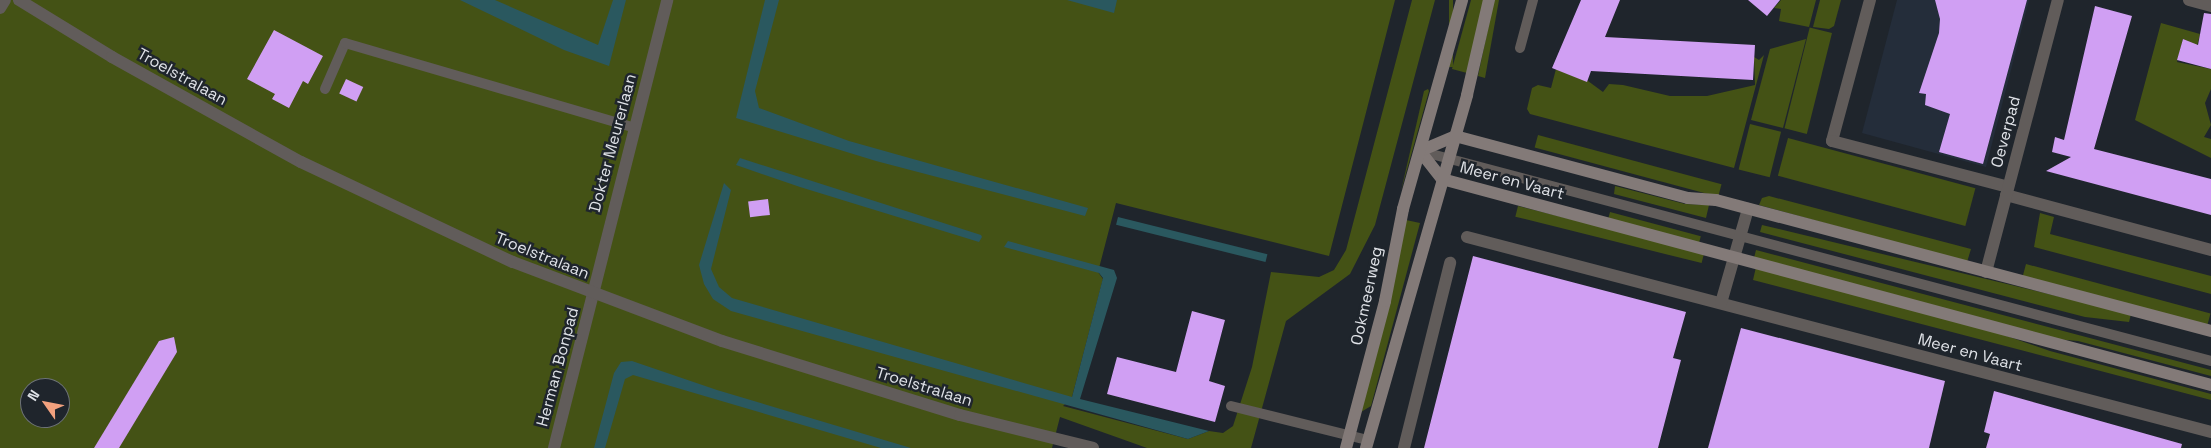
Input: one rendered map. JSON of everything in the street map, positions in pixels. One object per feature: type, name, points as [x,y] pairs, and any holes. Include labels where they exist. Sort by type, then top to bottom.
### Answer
[{"type":"main road","name":"Ookmeerweg","points":[[1348,442],[1420,150],[1462,0]]},
{"type":"main road","points":[[1367,444],[1455,136],[1489,0]]},
{"type":"main road","name":"Meer en Vaart","points":[[2211,331],[1748,209],[1688,198],[1455,136],[1420,150],[1442,179],[1982,322],[2073,352],[2211,385]]},
{"type":"street","points":[[0,8],[5,0]]},
{"type":"street","name":"Troelstralaan","points":[[19,0],[112,57],[301,162],[455,238],[593,294],[722,341],[950,412],[1093,448]]},
{"type":"street","name":"Dokter Meurerlaan","points":[[593,294],[633,126],[667,0]]},
{"type":"street","points":[[1870,0],[1832,141],[2211,250]]},
{"type":"street","name":"Oeverpad","points":[[1986,272],[2058,0]]},
{"type":"street","points":[[2189,0],[2211,6]]},
{"type":"street","points":[[1722,303],[1748,209]]},
{"type":"street","name":"Meer en Vaart","points":[[1467,237],[2211,432]]},
{"type":"street","points":[[1404,448],[1450,263]]},
{"type":"street","name":"Herman Bonpad","points":[[554,448],[593,294]]},
{"type":"lane","points":[[1520,48],[1533,0]]},
{"type":"lane","points":[[325,89],[345,44],[633,126]]},
{"type":"lane","points":[[1420,150],[1740,237],[2211,361]]},
{"type":"lane","points":[[1231,406],[1348,442],[1367,444]]},
{"type":"shaded area","points":[[1897,0],[2029,0],[1986,167],[1862,133]]},
{"type":"green space","points":[[0,0],[1395,0],[1329,256],[1116,203],[1098,272],[1103,279],[1072,397],[1063,406],[1188,439],[1209,431],[1223,433],[1233,426],[1252,367],[1271,272],[1319,277],[1334,270],[1346,250],[1412,0],[1435,0],[1375,225],[1350,274],[1286,321],[1251,448],[1147,448],[1060,417],[1052,448],[0,448]]},
{"type":"green space","points":[[1449,0],[1453,0],[1453,67],[1449,67]]},
{"type":"green space","points":[[1471,0],[1484,0],[1467,73],[1452,69]]},
{"type":"green space","points":[[1494,0],[1499,0],[1485,78],[1478,76]]},
{"type":"green space","points":[[1781,0],[1816,0],[1809,27],[1779,21],[1781,9],[1774,8]]},
{"type":"green space","points":[[1820,0],[1841,0],[1834,26],[1829,29],[1813,27]]},
{"type":"green space","points":[[2161,23],[2200,34],[2197,46],[2183,39],[2177,62],[2211,69],[2211,89],[2205,103],[2211,125],[2204,137],[2211,139],[2211,158],[2135,120]]},
{"type":"green space","points":[[1810,27],[1832,33],[1807,134],[1785,128]]},
{"type":"green space","points":[[1806,39],[1783,128],[1751,120],[1770,49]]},
{"type":"green space","points":[[1764,55],[1734,168],[1530,114],[1527,109],[1532,88],[1538,85],[1551,88],[1556,69],[1588,81],[1603,92],[1609,84],[1623,85],[1670,96],[1707,96],[1755,85],[1754,57],[1759,60]]},
{"type":"green space","points":[[1428,89],[1429,91],[1401,191],[1424,91]]},
{"type":"green space","points":[[1750,124],[1781,132],[1770,177],[1739,170]]},
{"type":"green space","points":[[1538,135],[1722,184],[1718,197],[1535,148]]},
{"type":"green space","points":[[1788,138],[1975,188],[1965,226],[1778,176]]},
{"type":"green space","points":[[1615,186],[1685,204],[1709,205],[1706,218],[1614,194]]},
{"type":"green space","points":[[1769,196],[1971,249],[1967,262],[1759,205],[1762,198]]},
{"type":"green space","points":[[1518,206],[1704,252],[1702,263],[1515,217]]},
{"type":"green space","points":[[1610,212],[1701,236],[1699,243],[1608,219]]},
{"type":"green space","points":[[2040,213],[2054,217],[2050,234],[2211,276],[2211,294],[2034,247]]},
{"type":"green space","points":[[1406,220],[1420,223],[1371,406],[1361,412]]},
{"type":"green space","points":[[1762,225],[2131,314],[2129,322],[2085,317],[1760,232]]},
{"type":"green space","points":[[1756,250],[2211,370],[2211,376],[2078,341],[2044,338],[1754,258]]},
{"type":"green space","points":[[2026,264],[2210,313],[2207,327],[2022,278]]},
{"type":"green space","points":[[1756,267],[1981,327],[2050,351],[2211,394],[2211,400],[1753,280]]},
{"type":"water","points":[[460,0],[495,0],[598,45],[613,0],[626,0],[609,66],[564,50]]},
{"type":"water","points":[[765,0],[779,0],[755,91],[759,108],[849,141],[1088,208],[1085,216],[876,161],[736,118]]},
{"type":"water","points":[[1067,0],[1117,0],[1114,13]]},
{"type":"water","points":[[740,158],[981,235],[982,237],[979,242],[800,187],[736,165]]},
{"type":"water","points":[[724,183],[731,190],[711,269],[719,287],[732,298],[1072,397],[1103,278],[1099,273],[1004,247],[1008,241],[1114,270],[1117,278],[1080,399],[1209,431],[1188,439],[731,311],[713,299],[704,284],[699,265]]},
{"type":"water","points":[[1118,217],[1267,254],[1265,262],[1116,225]]},
{"type":"water","points":[[632,361],[717,390],[911,448],[881,448],[633,375],[625,379],[605,448],[594,448],[614,373],[621,362]]},
{"type":"building","points":[[1581,0],[1620,0],[1605,37],[1755,45],[1753,80],[1591,71],[1587,82],[1552,68]]},
{"type":"building","points":[[1748,0],[1780,0],[1767,16]]},
{"type":"building","points":[[1935,0],[2027,0],[1983,164],[1939,152],[1950,114],[1925,105],[1926,94],[1919,93],[1939,33],[1940,19]]},
{"type":"building","points":[[2095,6],[2132,16],[2094,149],[2211,179],[2211,215],[2046,171],[2071,157],[2052,152],[2055,137],[2064,140]]},
{"type":"building","points":[[2204,13],[2211,14],[2211,69],[2177,60],[2183,39],[2198,45]]},
{"type":"building","points":[[274,30],[323,56],[308,84],[303,81],[289,108],[272,99],[275,94],[247,79]]},
{"type":"building","points":[[346,79],[363,87],[356,102],[339,94]]},
{"type":"building","points":[[768,199],[770,215],[750,217],[748,201]]},
{"type":"building","points":[[1473,256],[1686,312],[1673,358],[1681,360],[1658,448],[1424,448]]},
{"type":"building","points":[[1192,311],[1225,320],[1209,381],[1225,386],[1215,422],[1107,394],[1117,357],[1176,372]]},
{"type":"building","points":[[1741,328],[1945,381],[1929,448],[1708,448]]},
{"type":"building","points":[[174,337],[177,352],[119,448],[94,448],[159,341]]},
{"type":"building","points":[[1994,391],[2182,444],[2181,448],[1986,448],[1990,434],[1984,432]]}]
